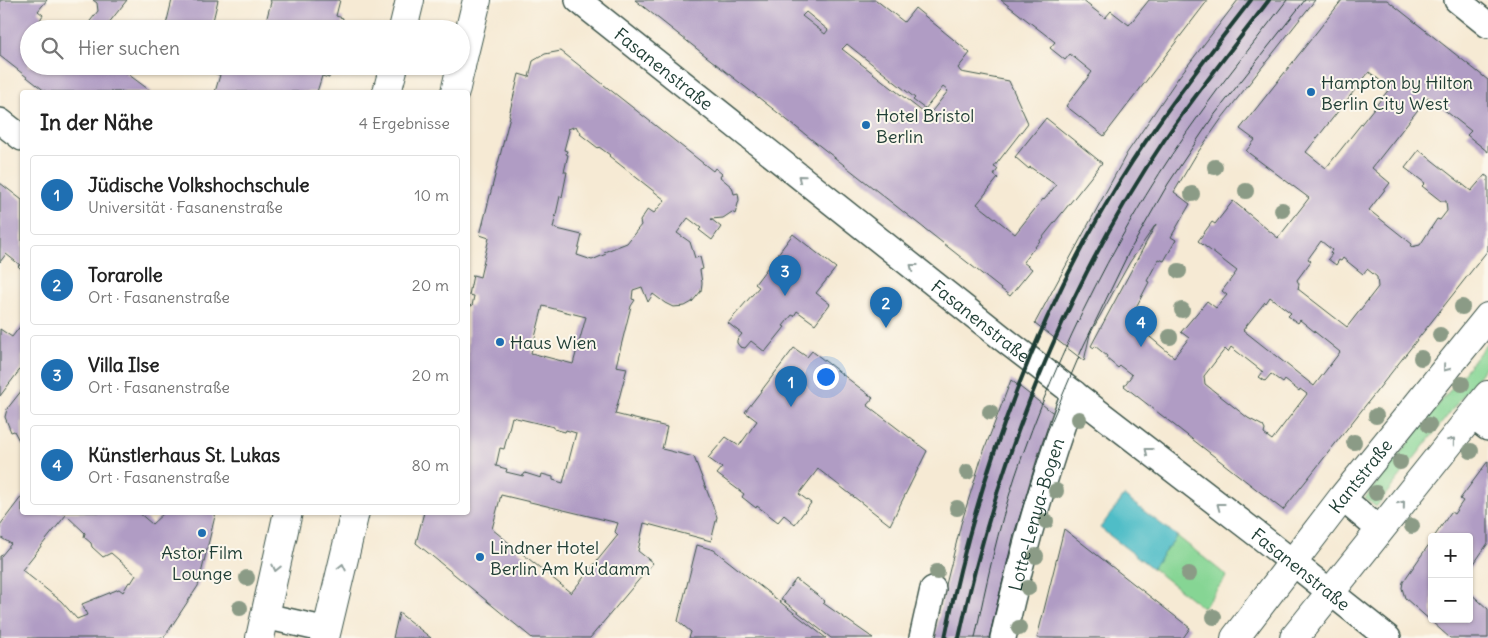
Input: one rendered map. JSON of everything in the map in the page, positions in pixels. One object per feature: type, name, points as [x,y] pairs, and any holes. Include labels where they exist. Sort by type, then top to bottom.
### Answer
[{"type":"main road","points":[[405,20],[410,0]]},
{"type":"main road","points":[[470,29],[477,0]]},
{"type":"main road","points":[[388,90],[392,75]]},
{"type":"main road","points":[[455,90],[459,75]]},
{"type":"main road","name":"Kantstraße","points":[[1235,638],[1342,498],[1488,317]]},
{"type":"main road","points":[[1294,638],[1380,530],[1483,413]]},
{"type":"main road","points":[[263,627],[287,515]]},
{"type":"main road","points":[[326,634],[354,515]]},
{"type":"street","name":"Fasanenstraße","points":[[578,0],[1074,394],[1293,562],[1388,638]]},
{"type":"street","points":[[1457,0],[1488,25]]},
{"type":"street","points":[[0,121],[20,136]]},
{"type":"street","name":"Lotte-Lenya-Bogen","points":[[1003,638],[1018,570],[1040,492],[1074,394]]},
{"type":"street","points":[[1342,498],[1380,530]]},
{"type":"street","points":[[922,638],[933,589]]},
{"type":"street","points":[[263,627],[326,634]]},
{"type":"green space","points":[[1488,342],[1488,364],[1376,507],[1365,498]]},
{"type":"green space","points":[[1177,536],[1227,576],[1203,608],[1152,568]]},
{"type":"water","points":[[1124,496],[1177,536],[1152,568],[1100,528]]},
{"type":"building","points":[[0,0],[47,0],[38,11],[43,15],[40,20],[20,20],[20,72],[0,56]]},
{"type":"building","points":[[93,0],[127,0],[111,20],[91,20],[98,11],[97,3]]},
{"type":"building","points":[[172,0],[218,0],[213,20],[167,20]]},
{"type":"building","points":[[270,0],[340,0],[336,16],[343,18],[343,20],[266,20]]},
{"type":"building","points":[[635,0],[876,0],[904,22],[915,8],[970,53],[958,68],[961,72],[1009,81],[1028,123],[994,167],[998,169],[994,175],[998,178],[977,204],[1015,234],[1044,200],[1056,185],[1030,167],[1029,169],[1015,157],[1046,118],[1102,163],[1023,262],[1032,269],[1010,296]],"holes":[[[806,12],[828,30],[825,34],[802,16]],[[847,44],[915,98],[913,100],[925,109],[943,87],[948,91],[928,116],[842,49]]]},
{"type":"building","points":[[1001,0],[1082,0],[1105,18],[1111,11],[1129,25],[1149,0],[1208,0],[1104,136],[1066,106],[1092,72],[1070,54],[1065,60],[1050,48],[1055,42]]},
{"type":"building","points":[[1238,0],[1315,0],[1222,118],[1196,155],[1174,192],[1190,204],[1171,237],[1176,240],[1164,261],[1159,259],[1157,262],[1130,319],[1174,357],[1189,338],[1181,332],[1207,301],[1216,308],[1227,295],[1222,291],[1237,271],[1198,241],[1212,222],[1215,224],[1233,201],[1278,238],[1309,198],[1246,151],[1255,140],[1240,129],[1342,0],[1387,0],[1488,80],[1488,152],[1467,135],[1471,131],[1428,97],[1372,168],[1390,183],[1369,210],[1412,244],[1411,247],[1420,245],[1437,219],[1440,220],[1447,211],[1446,201],[1441,201],[1422,186],[1425,183],[1405,168],[1419,150],[1471,191],[1485,175],[1488,177],[1488,250],[1283,510],[1124,386],[1132,375],[1120,366],[1118,368],[1095,346],[1094,348],[1091,346],[1156,224],[1130,262],[1090,334],[1084,361],[1035,323],[1127,153],[1178,78]],"holes":[[[1369,72],[1390,88],[1326,168],[1306,152]],[[1321,241],[1332,250],[1330,253],[1332,254],[1328,259],[1336,265],[1343,258],[1363,274],[1367,269],[1377,277],[1378,287],[1347,327],[1298,289],[1299,284],[1297,280],[1311,261],[1308,259]],[[1270,297],[1291,313],[1288,316],[1298,323],[1300,320],[1340,352],[1314,386],[1243,330]],[[1231,347],[1263,372],[1259,377],[1265,381],[1271,374],[1283,383],[1285,380],[1299,391],[1300,389],[1307,394],[1272,440],[1264,434],[1263,426],[1248,418],[1205,384],[1204,376],[1225,349],[1228,352]]]},
{"type":"building","points":[[561,51],[713,171],[715,168],[722,174],[720,177],[732,187],[734,194],[738,193],[739,200],[735,214],[732,212],[723,218],[711,219],[721,227],[712,240],[688,218],[677,233],[690,242],[695,258],[700,257],[703,269],[700,270],[701,291],[692,302],[685,306],[673,307],[653,294],[648,302],[642,287],[633,290],[632,299],[635,300],[631,306],[616,366],[627,368],[615,414],[667,427],[662,449],[694,457],[717,517],[711,541],[644,523],[638,551],[653,563],[590,638],[532,638],[416,543],[423,515],[470,515],[470,306],[472,306],[474,296],[470,295],[470,290],[473,275],[480,277],[489,238],[480,235],[519,74],[529,77],[533,61],[545,54]],"holes":[[[576,126],[581,132],[580,134],[610,155],[665,200],[654,213],[648,209],[640,221],[641,225],[627,243],[604,252],[606,254],[592,260],[577,255],[582,235],[553,228],[567,172],[564,172],[568,155],[566,154],[567,151],[564,150],[568,129]],[[543,306],[586,317],[573,364],[531,353]],[[512,417],[554,427],[554,429],[565,432],[566,430],[576,433],[563,483],[553,480],[553,477],[542,474],[541,478],[525,473],[523,476],[506,472],[507,469],[496,466],[500,448],[504,449]],[[501,495],[618,523],[615,532],[618,535],[571,593],[492,529]]]},
{"type":"building","points":[[24,75],[129,75],[149,90],[43,90]]},
{"type":"building","points":[[220,75],[330,75],[329,78],[322,76],[318,90],[216,90]]},
{"type":"building","points":[[0,183],[20,198],[20,265],[6,254],[0,262]]},
{"type":"building","points":[[793,234],[836,268],[816,293],[830,304],[815,324],[797,311],[783,326],[785,327],[765,352],[751,341],[745,348],[740,347],[737,340],[742,334],[728,323],[759,287],[755,284]]},
{"type":"building","points":[[20,327],[20,370],[0,396],[0,329],[12,337]]},
{"type":"building","points":[[794,348],[807,357],[812,351],[873,398],[867,405],[927,451],[890,525],[818,469],[799,494],[811,503],[795,524],[784,515],[778,522],[742,497],[744,494],[717,474],[722,468],[708,458],[726,437],[739,446],[757,421],[745,412]]},
{"type":"building","points":[[1011,380],[1061,419],[998,638],[935,638],[961,524],[982,456]]},
{"type":"building","points":[[20,393],[20,442],[14,431],[11,432],[5,417],[7,409]]},
{"type":"building","points":[[1488,461],[1488,543],[1473,565],[1473,533],[1437,533],[1451,512],[1454,514],[1463,501],[1460,499]]},
{"type":"building","points":[[20,499],[20,515],[66,515],[142,515],[152,524],[162,515],[215,515],[198,586],[165,636],[159,638],[0,638],[0,556],[11,544],[0,537],[0,525]],"holes":[[[66,515],[85,533],[84,537],[103,557],[111,553],[136,575],[123,592],[119,589],[82,604],[87,615],[77,619],[61,601],[22,570]]]},
{"type":"building","points":[[1064,529],[1190,628],[1183,638],[1037,638]]},
{"type":"building","points":[[697,545],[714,550],[826,638],[689,638],[691,632],[678,621]]},
{"type":"building","points":[[1428,546],[1428,618],[1405,598],[1402,588],[1403,582]]},
{"type":"building","points":[[796,579],[825,601],[823,603],[873,638],[831,638],[781,599]]},
{"type":"building","points":[[1473,596],[1488,609],[1488,638],[1450,638],[1433,623],[1473,623]]},
{"type":"building","points":[[399,613],[431,638],[393,638]]},
{"type":"tram line","points":[[975,638],[1003,516],[1015,477],[1032,429],[1072,334],[1120,241],[1173,152],[1212,97],[1287,0]]},
{"type":"tram line","points":[[989,638],[1014,534],[1047,432],[1083,347],[1129,252],[1168,184],[1212,118],[1305,0]]},
{"type":"railway","points":[[945,638],[975,514],[994,452],[1016,391],[1041,331],[1099,216],[1132,162],[1160,120],[1251,0]]},
{"type":"railway","points":[[959,638],[993,505],[1039,377],[1066,315],[1096,254],[1130,194],[1167,136],[1204,84],[1269,0]]},
{"type":"place","name":"Hampton by Hilton Berlin City West","points":[[1311,92]]},
{"type":"place","name":"Hotel Bristol Berlin","points":[[866,125]]},
{"type":"place","name":"Villa Ilse","points":[[785,296]]},
{"type":"place","name":"Torarolle","points":[[886,328]]},
{"type":"place","name":"Haus Wien","points":[[500,342]]},
{"type":"place","name":"Künstlerhaus St. Lukas","points":[[1141,347]]},
{"type":"place","name":"Jüdische Volkshochschule","points":[[791,407]]},
{"type":"place","name":"Astor Film Lounge","points":[[202,533]]},
{"type":"place","name":"Lindner Hotel Berlin Am Ku'damm","points":[[480,557]]}]
